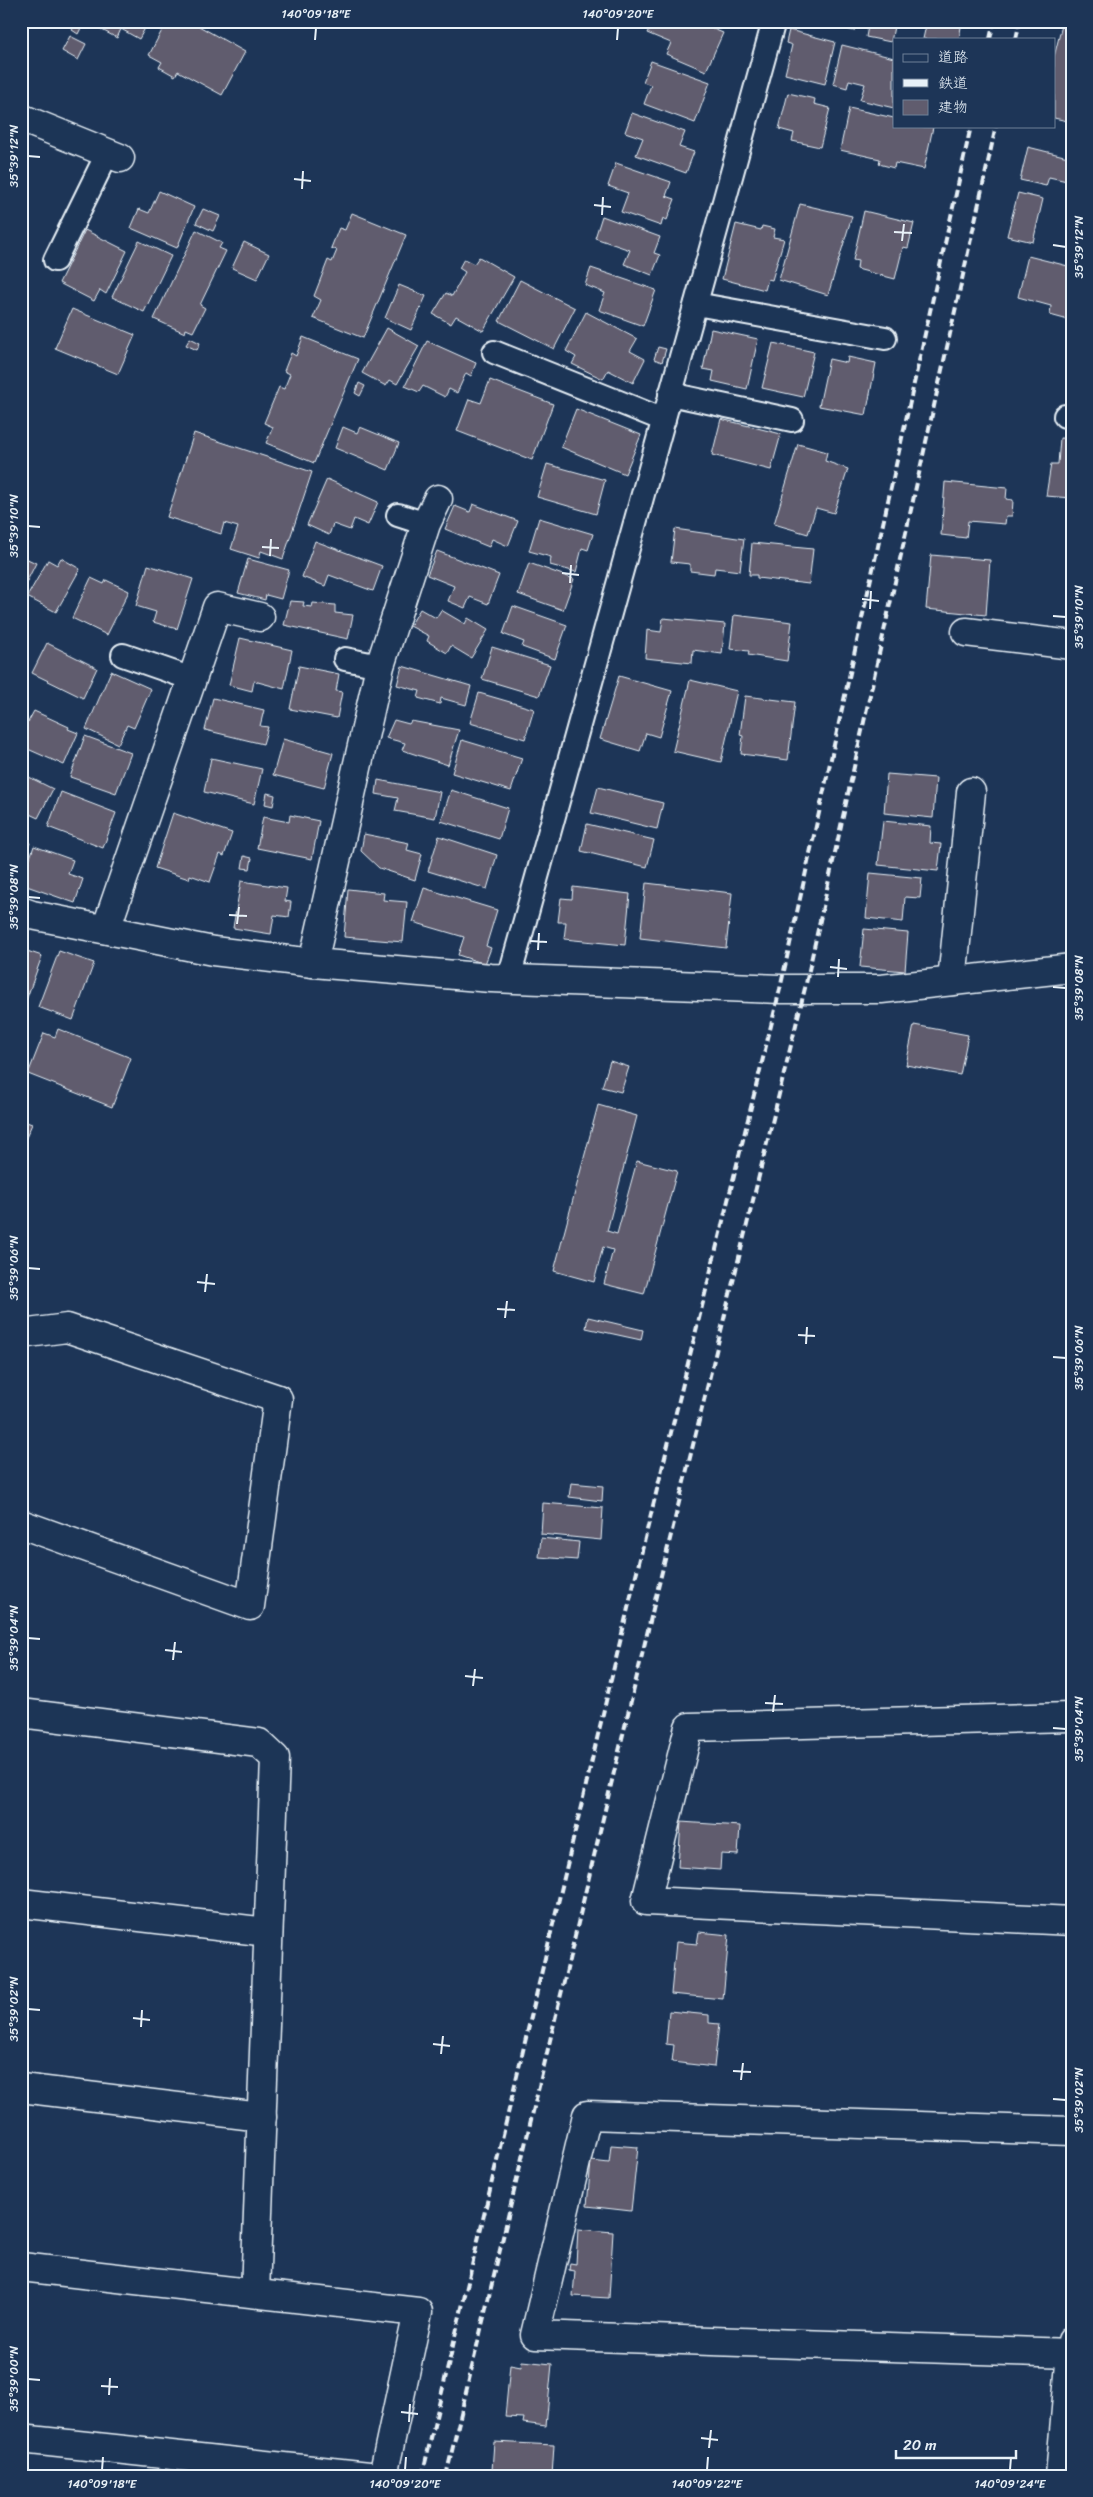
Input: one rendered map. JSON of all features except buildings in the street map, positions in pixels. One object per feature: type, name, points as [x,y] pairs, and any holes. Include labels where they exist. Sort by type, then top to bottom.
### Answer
[{"type":"street","points":[[21,118],[113,156]]},
{"type":"street","points":[[313,963],[380,666],[426,524],[438,499]]},
{"type":"street","points":[[106,929],[217,607],[260,617]]},
{"type":"street","points":[[966,632],[1072,645]]},
{"type":"street","points":[[952,981],[971,792]]},
{"type":"street","points":[[21,911],[32,915],[213,951],[313,963],[509,978],[780,989],[881,989],[1072,968]]},
{"type":"street","points":[[21,1334],[67,1328],[278,1399],[250,1606],[21,1524]]},
{"type":"street","points":[[21,1713],[259,1743],[275,1758],[255,2293]]},
{"type":"street","points":[[1072,1716],[689,1728],[646,1900],[1072,1921]]},
{"type":"street","points":[[21,1903],[268,1932]]},
{"type":"street","points":[[21,2088],[262,2117]]},
{"type":"street","points":[[1060,2476],[1071,2347],[535,2335],[587,2115],[1072,2131]]},
{"type":"street","points":[[21,2267],[418,2312],[383,2476]]},
{"type":"street","points":[[21,2439],[369,2476]]},
{"type":"lane","points":[[509,978],[774,21]]},
{"type":"lane","points":[[55,260],[113,156]]},
{"type":"lane","points":[[696,304],[885,338]]},
{"type":"lane","points":[[494,352],[664,420]]},
{"type":"lane","points":[[670,394],[792,420]]},
{"type":"lane","points":[[398,515],[426,524]]},
{"type":"lane","points":[[123,655],[192,679]]},
{"type":"lane","points":[[345,659],[380,666]]},
{"type":"railway","points":[[990,38],[994,21]]},
{"type":"railway","points":[[1016,38],[1020,21]]},
{"type":"railway","points":[[422,2476],[634,1583],[780,989],[971,128]]},
{"type":"railway","points":[[446,2476],[657,1592],[805,988],[996,128]]}]
